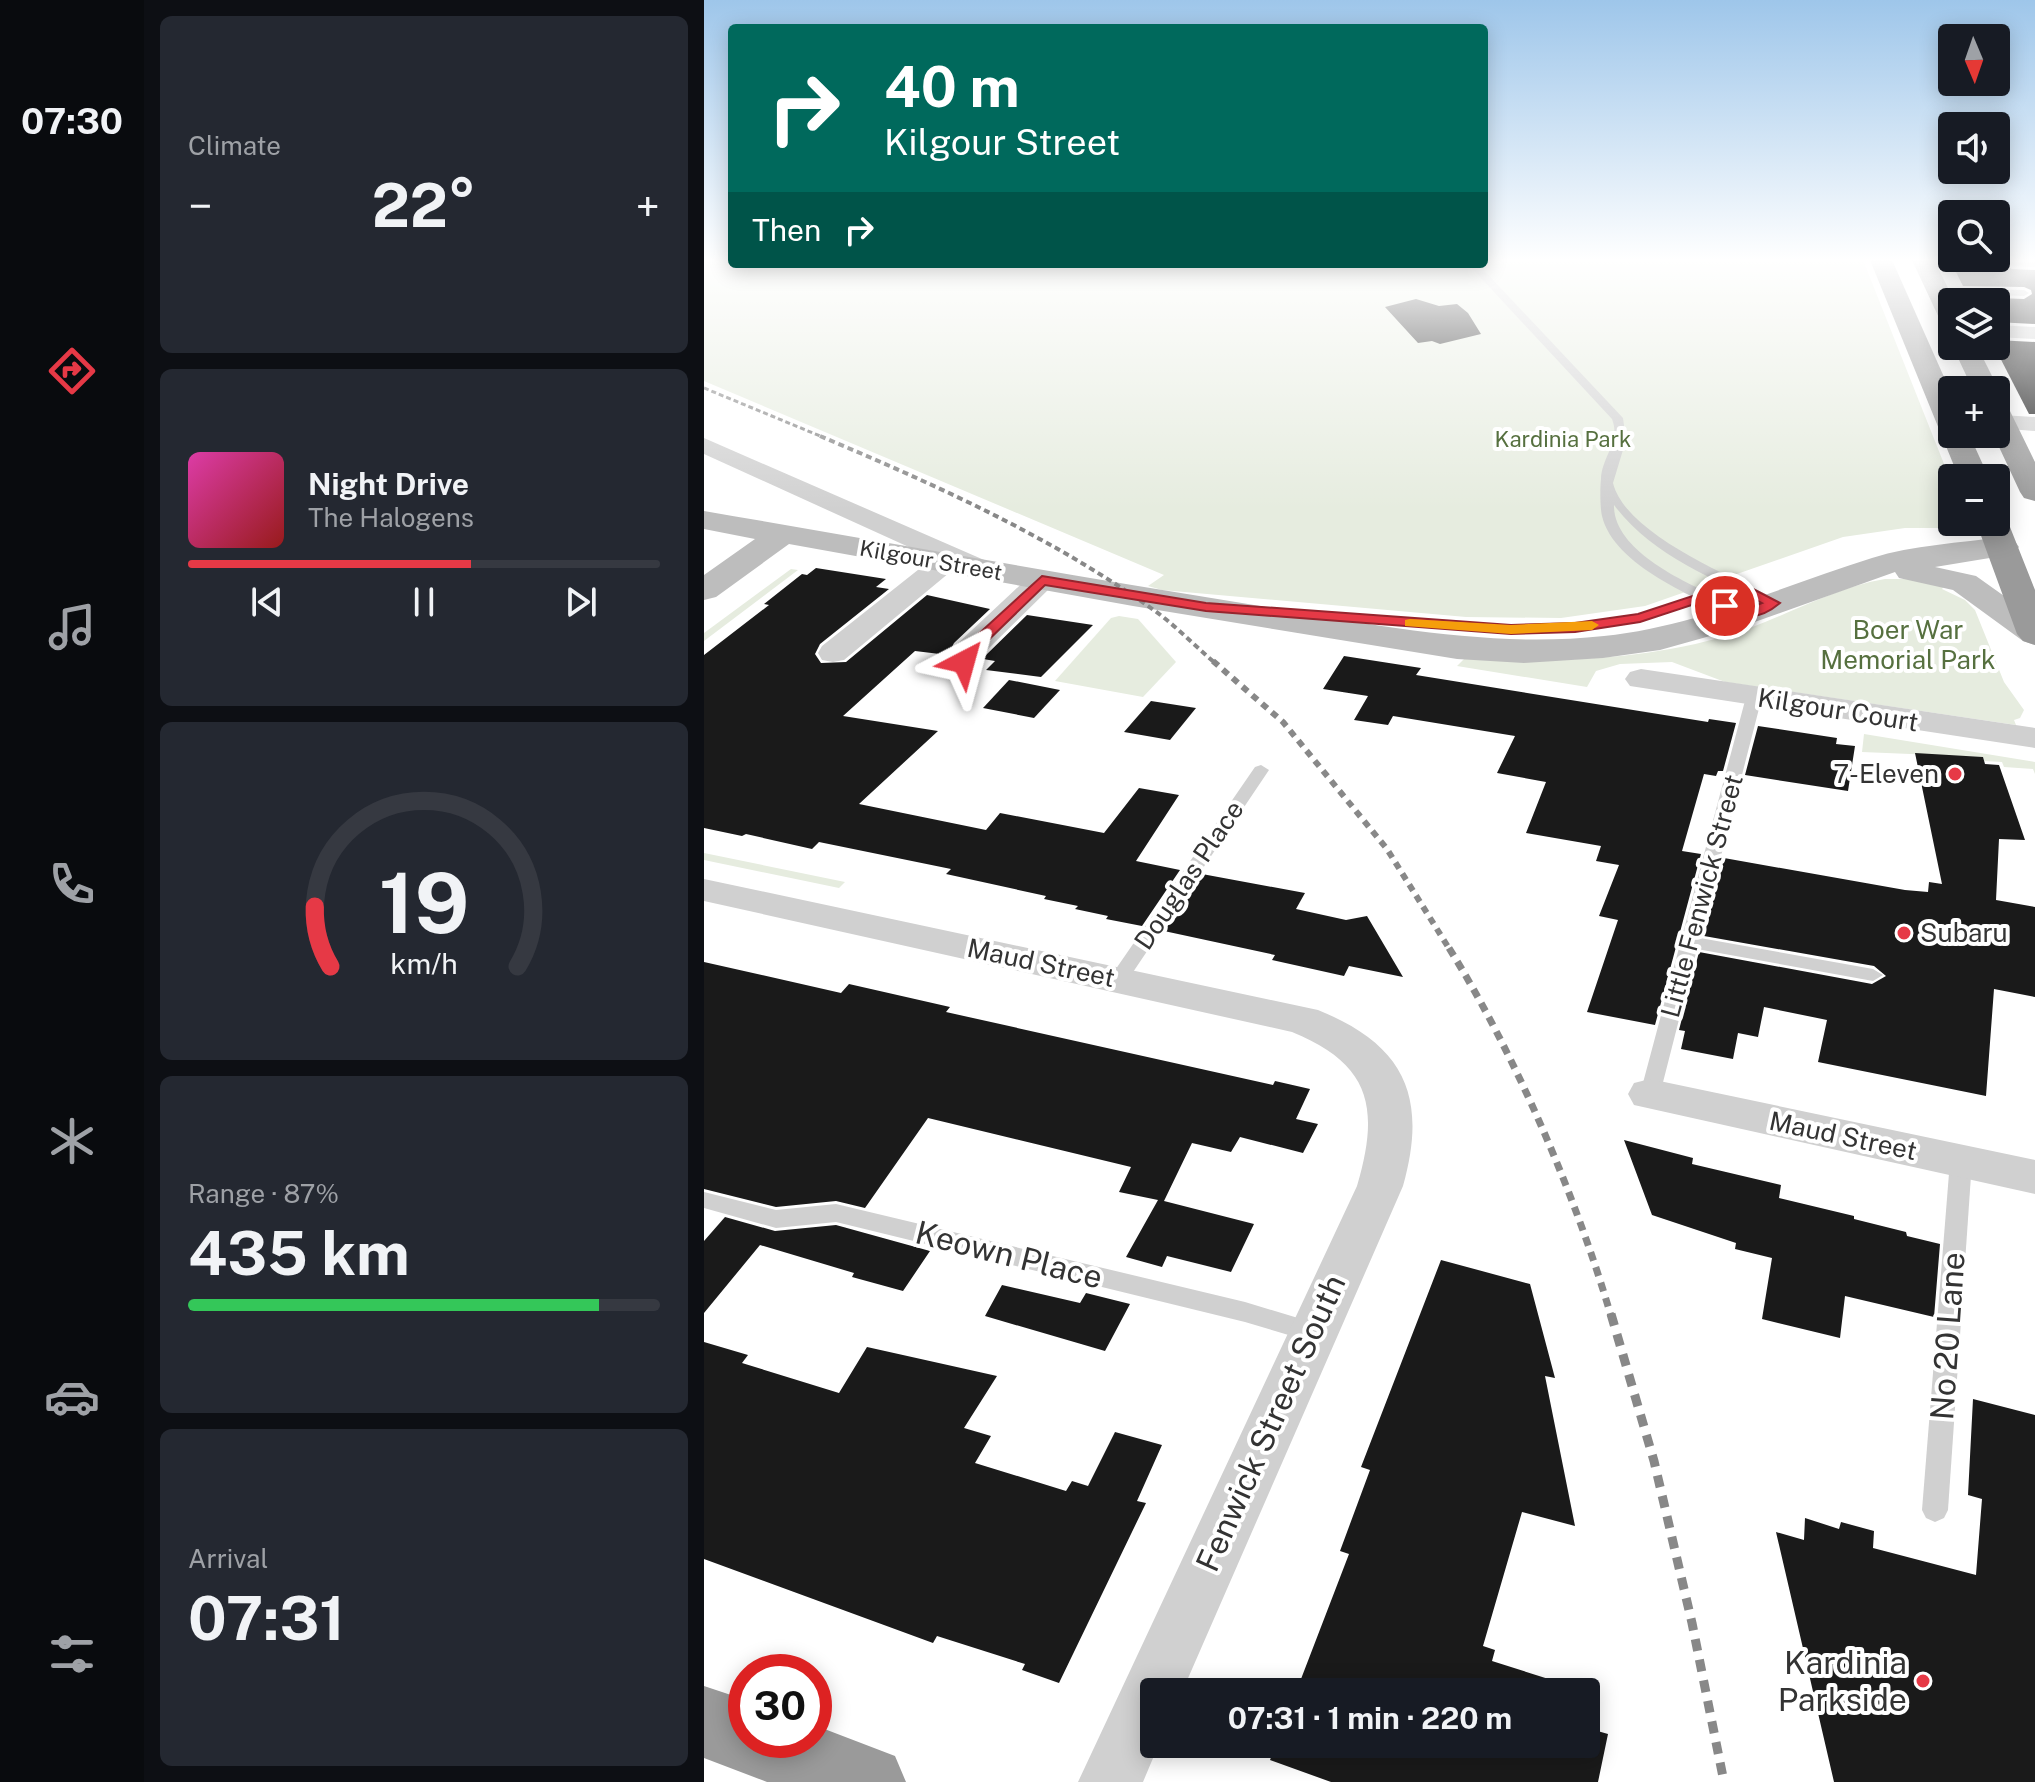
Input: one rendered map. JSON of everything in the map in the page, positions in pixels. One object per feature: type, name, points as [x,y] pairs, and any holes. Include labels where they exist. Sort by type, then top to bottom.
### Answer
[{"type":"highway","points":[[1916,343],[1938,394]]},
{"type":"highway","points":[[2010,439],[2035,492]]},
{"type":"highway","points":[[2010,539],[2035,634]]},
{"type":"highway","points":[[704,1722],[728,1731]]},
{"type":"highway","points":[[803,1758],[869,1782]]},
{"type":"street","points":[[2010,418],[2035,424]]},
{"type":"street","points":[[704,445],[981,569]]},
{"type":"street","points":[[704,590],[784,533],[806,509],[801,491]]},
{"type":"street","name":"Kilgour Street","points":[[704,520],[1042,580],[1457,648],[1524,652],[1660,639],[1740,600],[1808,560],[1878,543],[1920,539],[2010,539]]},
{"type":"street","name":"Kilgour Street","points":[[1740,600],[1914,558],[2010,539]]},
{"type":"street","points":[[833,653],[945,562]]},
{"type":"street","points":[[1868,569],[1921,573],[1964,583],[2035,634]]},
{"type":"street","points":[[959,658],[1042,580]]},
{"type":"street","name":"Kilgour Court","points":[[1641,679],[2035,738]]},
{"type":"street","name":"Maud Street","points":[[704,890],[1313,1024],[1349,1040],[1369,1059]]},
{"type":"street","name":"Fenwick Street South","points":[[1110,1782],[1387,1167],[1391,1129],[1389,1103],[1381,1078],[1369,1059]]},
{"type":"street","name":"Maud Street","points":[[1650,1094],[2035,1177]]},
{"type":"lane","points":[[1545,343],[1607,404],[1617,418],[1621,437],[1606,480],[1609,490],[1608,516],[1628,546],[1659,571],[1740,600]]},
{"type":"lane","points":[[1609,490],[1633,522],[1659,545],[1740,600]]},
{"type":"lane","name":"Little Fenwick Street","points":[[1650,1094],[1754,697]]},
{"type":"lane","name":"Douglas Place","points":[[1118,980],[1261,770]]},
{"type":"lane","points":[[1690,942],[1873,975]]},
{"type":"lane","name":"No 20 Lane","points":[[1935,1510],[1961,1161]]},
{"type":"lane","name":"Keown Place","points":[[704,1200],[776,1219],[836,1213],[1230,1309],[1312,1332]]},
{"type":"green space","name":"Kardinia Park","points":[[704,343],[1896,343],[1944,464],[1938,464],[1938,528],[1905,528],[1843,537],[1645,606],[1561,618],[1466,617],[1162,590],[1148,586],[1164,575],[704,381]]},
{"type":"green space","points":[[791,569],[798,570],[704,641],[704,633]]},
{"type":"green space","name":"Boer War Memorial Park","points":[[1885,579],[1911,579],[1945,585],[1942,589],[1965,600],[1975,610],[2004,682],[2024,710],[2020,718],[2014,720],[2016,725],[1725,682],[1672,662],[1620,664],[1596,671],[1587,687],[1457,666],[1464,659],[1592,658],[1688,646],[1740,632],[1842,590]]},
{"type":"green space","points":[[1111,618],[1138,619],[1176,662],[1143,697],[1055,681]]},
{"type":"green space","points":[[1864,734],[2035,762],[2035,774],[2033,769],[2004,767],[2002,762],[1984,761],[1983,757],[1862,752]]},
{"type":"green space","points":[[704,853],[845,882],[839,888],[704,860]]},
{"type":"building","points":[[2010,343],[2035,343],[2035,414],[2029,414],[2001,360],[2010,360]]},
{"type":"building","points":[[816,568],[886,579],[876,587],[889,589],[820,644],[815,654],[821,663],[846,662],[927,595],[990,609],[954,643],[948,655],[915,651],[843,716],[938,731],[859,804],[986,830],[1000,813],[1104,833],[1139,788],[1179,795],[1136,861],[1180,870],[1142,926],[1106,919],[1108,916],[1075,909],[1078,906],[1044,899],[1046,896],[946,874],[951,869],[819,842],[812,849],[704,828],[704,655],[769,605],[764,604],[802,574],[807,575]]},
{"type":"building","points":[[1027,615],[1093,625],[1041,677],[986,670],[995,661],[984,657]]},
{"type":"building","points":[[1344,656],[1421,668],[1416,675],[1708,722],[1709,719],[1736,723],[1723,771],[1718,771],[1716,776],[1704,774],[1682,851],[1701,854],[1655,1025],[1587,1012],[1618,920],[1599,916],[1619,865],[1596,861],[1601,846],[1526,833],[1546,782],[1497,773],[1515,736],[1393,716],[1388,725],[1354,720],[1368,696],[1323,689]]},
{"type":"building","points":[[1009,680],[1060,690],[1034,718],[983,708]]},
{"type":"building","points":[[1151,701],[1196,708],[1170,740],[1124,732]]},
{"type":"building","points":[[1758,726],[1837,738],[1836,744],[1855,746],[1848,791],[1745,775]]},
{"type":"building","points":[[1915,753],[1983,757],[1985,764],[1999,765],[2025,840],[1999,839],[1996,900],[2035,907],[2035,997],[1994,989],[1986,1096],[1818,1062],[1827,1020],[1764,1007],[1758,1037],[1738,1033],[1733,1059],[1681,1049],[1685,1031],[1679,1030],[1699,952],[1872,984],[1886,976],[1874,966],[1704,936],[1724,858],[1905,890],[1928,892],[1929,882],[1942,884]]},
{"type":"building","points":[[1202,874],[1305,893],[1296,909],[1346,920],[1367,916],[1403,977],[1349,966],[1344,976],[1272,960],[1275,955],[1164,931]]},
{"type":"building","points":[[704,962],[841,993],[849,984],[950,1007],[946,1012],[1273,1085],[1275,1081],[1310,1089],[1296,1119],[1318,1124],[1303,1153],[1240,1137],[1231,1152],[1192,1143],[1164,1201],[1254,1224],[1231,1272],[1167,1256],[1162,1267],[1126,1257],[1158,1200],[1119,1192],[1131,1167],[928,1118],[865,1208],[836,1201],[776,1207],[704,1189]]},
{"type":"building","points":[[1624,1140],[1693,1158],[1692,1164],[1781,1185],[1779,1198],[1854,1216],[1854,1219],[1940,1244],[1934,1317],[1845,1296],[1840,1338],[1762,1319],[1772,1258],[1735,1249],[1736,1243],[1652,1215]]},
{"type":"building","points":[[725,1217],[775,1231],[836,1225],[930,1251],[903,1291],[760,1245],[704,1313],[704,1241]]},
{"type":"building","points":[[1441,1260],[1530,1284],[1555,1378],[1545,1376],[1575,1526],[1522,1512],[1483,1646],[1495,1650],[1492,1661],[1546,1678],[1301,1678],[1349,1554],[1340,1551],[1370,1470],[1361,1467]]},
{"type":"building","points":[[1002,1285],[1080,1303],[1086,1293],[1130,1304],[1105,1351],[985,1316]]},
{"type":"building","points":[[704,1342],[748,1355],[742,1363],[839,1393],[867,1347],[997,1376],[964,1428],[991,1436],[975,1463],[1066,1491],[1072,1481],[1088,1486],[1115,1432],[1162,1445],[1137,1501],[1146,1503],[1059,1683],[1022,1670],[1025,1664],[937,1636],[933,1643],[704,1559]]},
{"type":"building","name":"Kardinia Parkside","points":[[1973,1399],[2035,1415],[2035,1782],[1834,1782],[1776,1532],[1804,1540],[1805,1518],[1839,1529],[1841,1522],[1874,1531],[1873,1548],[1976,1575],[1982,1499],[1968,1495]]},
{"type":"building","points":[[1600,1732],[1608,1734],[1598,1782],[1331,1782],[1270,1760],[1600,1758]]},
{"type":"railway","points":[[704,388],[825,438]]},
{"type":"railway","points":[[820,436],[950,493],[1076,559],[1155,611],[1215,663]]},
{"type":"railway","points":[[1213,661],[1283,722],[1387,849],[1450,950]]},
{"type":"railway","points":[[1449,948],[1497,1033],[1542,1127],[1580,1223],[1611,1316]]},
{"type":"railway","points":[[1611,1314],[1654,1461],[1692,1623],[1724,1782]]},
{"type":"slow traffic","points":[[1410,623],[1511,629],[1592,625]]},
{"type":"place","name":"7-Eleven","points":[[1955,774]]},
{"type":"place","name":"Subaru","points":[[1904,933]]},
{"type":"place","name":"Kardinia Parkside","points":[[1923,1681]]},
{"type":"route","points":[[964,662],[967,652],[1042,580],[1206,607],[1531,630],[1640,618],[1738,585],[1773,603],[1743,615],[1725,606]]}]
